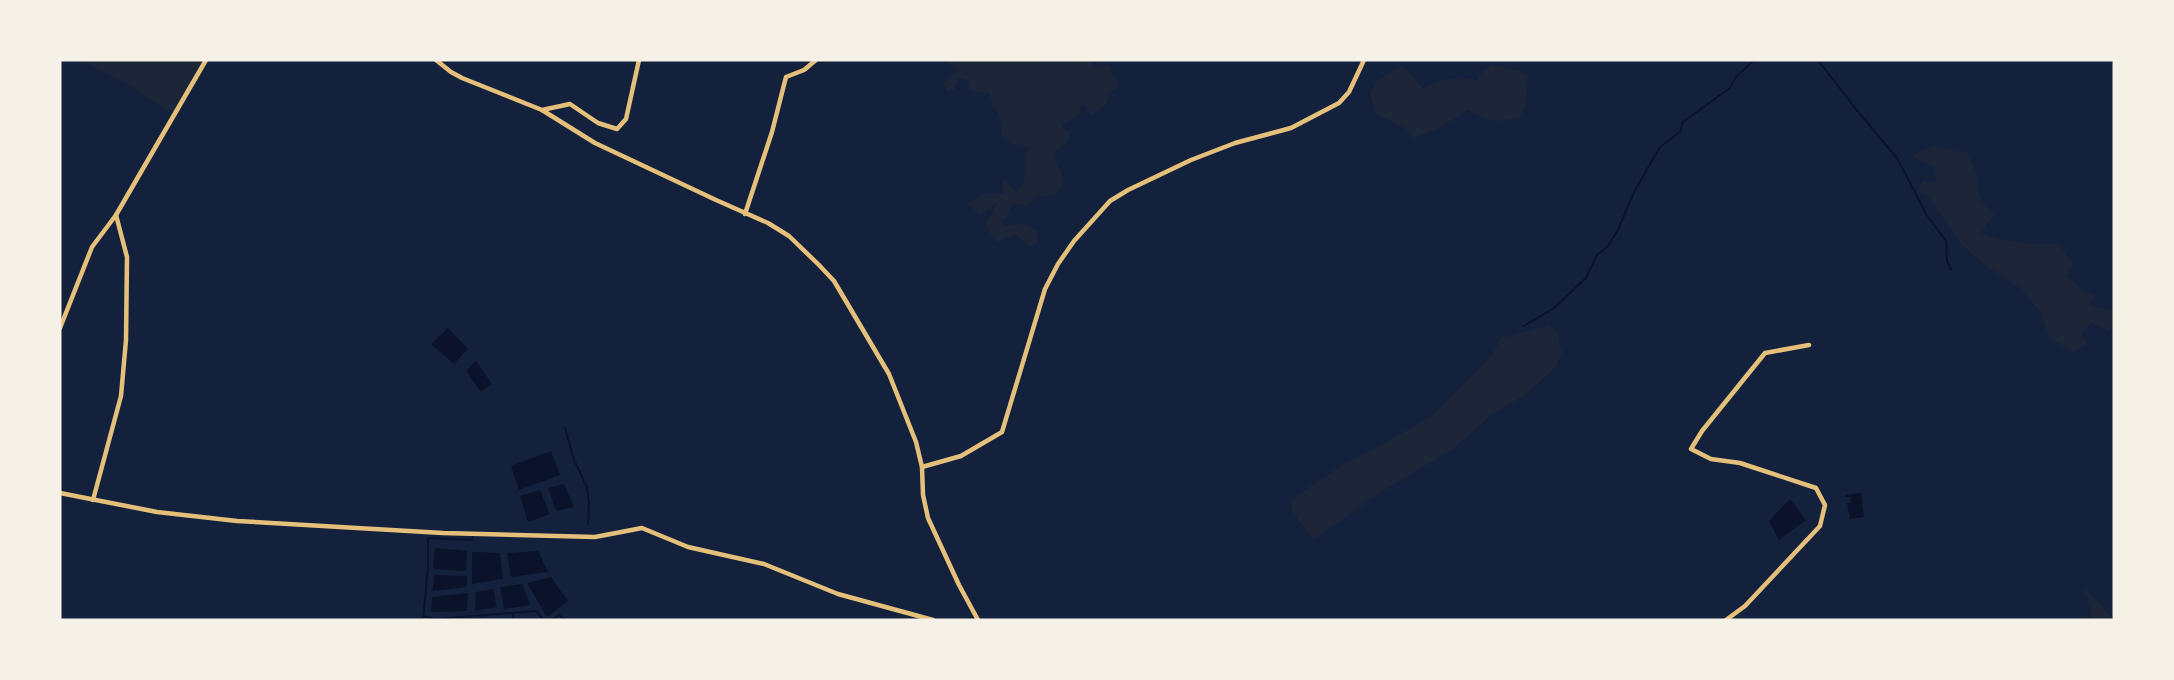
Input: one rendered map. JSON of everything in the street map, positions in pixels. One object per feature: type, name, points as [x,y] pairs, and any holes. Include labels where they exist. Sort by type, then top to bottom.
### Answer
[{"type":"street","points":[[60,328],[92,247],[116,215],[206,60]]},
{"type":"street","points":[[436,60],[462,78],[542,110],[595,143],[768,223],[789,236],[812,257],[834,281],[889,374],[916,442],[922,467],[923,495],[928,518],[978,620]]},
{"type":"street","points":[[542,110],[570,105],[598,123],[617,129],[626,119],[639,60]]},
{"type":"street","points":[[745,214],[772,132],[786,77],[804,70],[816,60]]},
{"type":"street","points":[[922,467],[961,456],[1002,432],[1045,289],[1058,264],[1074,241],[1110,201],[1191,160],[1235,143],[1291,128],[1338,103],[1349,92],[1364,60]]},
{"type":"street","points":[[93,500],[121,396],[126,340],[127,257],[116,215]]},
{"type":"street","points":[[1726,620],[1745,606],[1820,526],[1825,505],[1816,488],[1740,464],[1711,459],[1691,449],[1702,431],[1765,353],[1809,345]]},
{"type":"street","points":[[60,493],[157,512],[237,521],[443,533],[595,537],[642,528],[688,547],[764,564],[838,594],[933,620]]},
{"type":"shaded area","points":[[84,60],[202,60],[177,110],[167,111],[132,86]]},
{"type":"shaded area","points":[[946,60],[1049,60],[1057,63],[1065,60],[1090,60],[1094,68],[1110,66],[1119,87],[1108,93],[1109,97],[1105,106],[1091,115],[1087,107],[1080,103],[1081,113],[1061,126],[1070,133],[1067,143],[1056,150],[1055,161],[1063,176],[1061,187],[1054,195],[1037,196],[1026,206],[1013,203],[1006,217],[999,222],[1007,226],[1024,223],[1036,231],[1038,243],[1028,247],[1017,235],[997,242],[985,226],[997,203],[979,215],[968,204],[985,193],[1003,194],[1003,179],[1018,192],[1026,173],[1024,153],[1030,148],[1012,144],[1002,135],[1000,117],[989,93],[969,91],[968,80],[959,78],[954,90],[947,91],[943,83],[957,70]]},
{"type":"shaded area","points":[[1492,65],[1519,71],[1528,76],[1525,106],[1520,117],[1493,121],[1468,110],[1439,128],[1414,138],[1404,128],[1375,113],[1370,94],[1377,81],[1401,66],[1424,90],[1442,80],[1463,78],[1477,80],[1482,72]]},
{"type":"shaded area","points":[[1933,146],[1968,152],[1976,174],[1980,198],[1994,214],[1981,233],[2019,243],[2058,244],[2072,262],[2067,277],[2084,291],[2096,296],[2089,305],[2114,311],[2114,326],[2109,332],[2091,322],[2081,334],[2088,343],[2073,353],[2048,336],[2042,314],[2021,289],[1985,265],[1962,245],[1927,195],[1918,192],[1922,181],[1936,182],[1935,168],[1911,156]]},
{"type":"shaded area","points":[[1550,325],[1558,335],[1562,352],[1556,367],[1525,395],[1491,415],[1453,449],[1381,492],[1313,540],[1292,510],[1293,498],[1344,464],[1432,416],[1492,355],[1501,338]]},
{"type":"shaded area","points":[[448,328],[468,349],[454,364],[431,344]]},
{"type":"shaded area","points":[[476,361],[492,384],[481,392],[466,371]]},
{"type":"shaded area","points":[[551,451],[560,475],[519,490],[511,466]]},
{"type":"shaded area","points":[[564,484],[574,507],[556,511],[548,488]]},
{"type":"shaded area","points":[[540,490],[550,514],[528,522],[520,496]]},
{"type":"shaded area","points":[[1861,493],[1864,517],[1850,519],[1847,503],[1851,503],[1850,497],[1845,497],[1845,495]]},
{"type":"shaded area","points":[[1790,499],[1806,520],[1779,540],[1769,521]]},
{"type":"shaded area","points":[[435,548],[467,551],[466,571],[433,569]]},
{"type":"shaded area","points":[[538,551],[548,572],[511,577],[507,553]]},
{"type":"shaded area","points":[[472,552],[500,553],[503,579],[472,584]]},
{"type":"shaded area","points":[[435,575],[467,576],[467,587],[432,591]]},
{"type":"shaded area","points":[[551,577],[568,601],[547,617],[527,583]]},
{"type":"shaded area","points":[[522,584],[530,605],[504,609],[500,587]]},
{"type":"shaded area","points":[[2083,586],[2114,620],[2090,620],[2092,614]]},
{"type":"shaded area","points":[[493,589],[497,607],[475,611],[476,592]]},
{"type":"shaded area","points":[[468,593],[467,611],[431,612],[432,597]]},
{"type":"waterway","points":[[1524,326],[1554,308],[1586,278],[1597,255],[1606,248],[1617,232],[1635,190],[1660,147],[1680,132],[1683,122],[1730,88],[1736,77],[1754,60]]},
{"type":"waterway","points":[[1818,60],[1897,158],[1926,214],[1946,241],[1947,261],[1951,270]]},
{"type":"waterway","points":[[565,428],[574,460],[587,487],[588,524]]},
{"type":"waterway","points":[[423,620],[428,538],[472,540],[473,537]]},
{"type":"waterway","points":[[423,616],[436,619],[536,611],[544,620]]},
{"type":"waterway","points":[[513,613],[514,620]]},
{"type":"waterway","points":[[552,620],[559,615],[565,620]]}]
